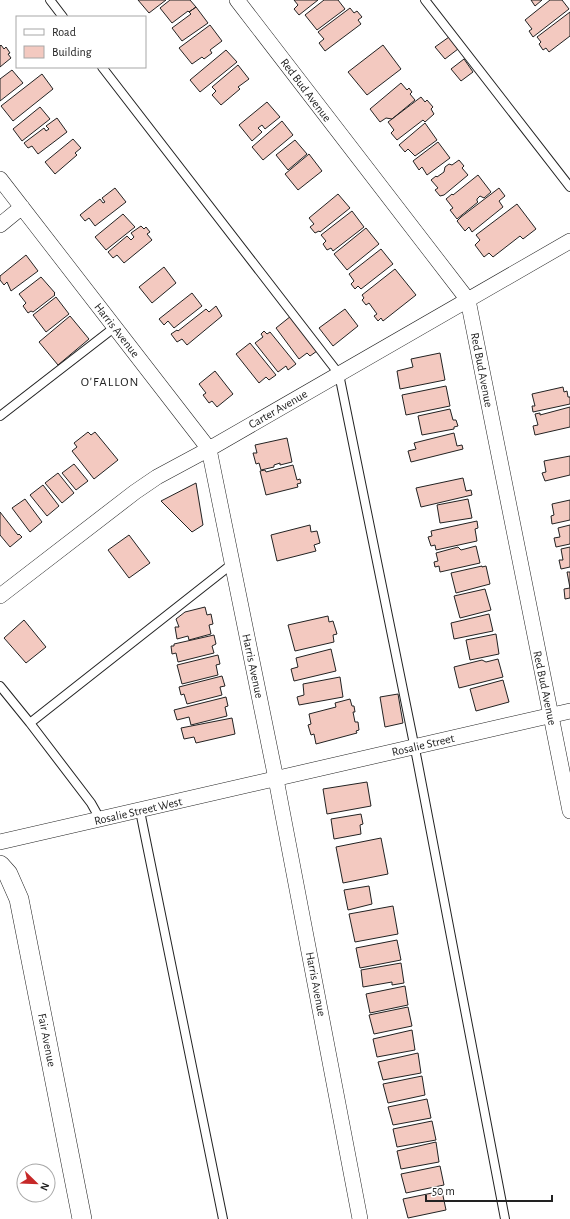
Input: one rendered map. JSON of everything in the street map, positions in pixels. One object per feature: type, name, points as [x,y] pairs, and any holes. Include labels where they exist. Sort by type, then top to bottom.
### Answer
[{"type":"street","name":"Red Bud Avenue","points":[[237,0],[468,300],[570,812]]},
{"type":"street","name":"Harris Avenue","points":[[0,179],[209,449],[276,779],[360,1219]]},
{"type":"street","points":[[0,225],[22,207]]},
{"type":"street","name":"Carter Avenue","points":[[0,596],[157,476],[209,449],[570,241]]},
{"type":"street","name":"Rosalie Street","points":[[276,779],[570,711]]},
{"type":"street","name":"Rosalie Street West","points":[[0,842],[276,779]]},
{"type":"street","name":"Fair Avenue","points":[[0,865],[8,874],[19,899],[82,1219]]},
{"type":"lane","points":[[50,0],[62,16]]},
{"type":"lane","points":[[424,0],[570,187]]},
{"type":"lane","points":[[103,68],[339,374],[415,747],[506,1219]]},
{"type":"lane","points":[[0,416],[114,327]]},
{"type":"lane","points":[[30,723],[232,564]]},
{"type":"lane","points":[[0,686],[91,803],[100,820]]},
{"type":"lane","points":[[140,810],[223,1219]]},
{"type":"building","points":[[138,0],[166,0],[149,13]]},
{"type":"building","points":[[170,0],[190,0],[196,7],[172,23],[160,8]]},
{"type":"building","points":[[294,0],[318,0],[299,15],[294,9],[298,5]]},
{"type":"building","points":[[324,0],[338,0],[345,9],[317,30],[305,15]]},
{"type":"building","points":[[531,0],[542,0],[535,6]]},
{"type":"building","points":[[550,0],[562,0],[569,9],[533,37],[529,31],[532,29],[525,20]]},
{"type":"building","points":[[196,7],[208,23],[182,41],[172,28],[191,14],[189,12]]},
{"type":"building","points":[[350,8],[354,13],[357,11],[362,17],[358,20],[361,24],[325,51],[319,43],[324,39],[318,32]]},
{"type":"building","points":[[570,12],[570,36],[549,52],[546,48],[543,50],[539,44],[541,42],[537,37]]},
{"type":"building","points":[[210,25],[222,41],[210,50],[212,53],[204,59],[202,57],[192,64],[179,48]]},
{"type":"building","points":[[449,37],[458,49],[445,59],[435,47]]},
{"type":"building","points":[[1,45],[4,49],[6,47],[11,58],[0,67],[0,46]]},
{"type":"building","points":[[383,45],[401,69],[367,95],[348,72]]},
{"type":"building","points":[[226,50],[237,62],[200,92],[190,80]]},
{"type":"building","points":[[464,59],[473,72],[461,81],[451,69]]},
{"type":"building","points":[[238,65],[249,79],[238,87],[240,89],[221,105],[212,95],[216,91],[212,87]]},
{"type":"building","points":[[12,70],[23,83],[0,101],[0,79]]},
{"type":"building","points":[[42,74],[53,89],[13,121],[1,106]]},
{"type":"building","points":[[401,83],[407,90],[409,88],[412,92],[410,94],[415,100],[392,119],[386,118],[380,122],[370,109]]},
{"type":"building","points":[[421,97],[425,102],[427,100],[433,107],[431,109],[434,114],[425,122],[423,120],[397,140],[391,133],[394,130],[388,122]]},
{"type":"building","points":[[267,102],[280,117],[265,129],[262,125],[258,128],[262,132],[252,141],[239,125]]},
{"type":"building","points":[[40,107],[50,119],[22,141],[13,129]]},
{"type":"building","points":[[57,118],[67,132],[38,154],[32,146],[28,148],[24,143],[44,128],[46,131],[49,129],[46,126]]},
{"type":"building","points":[[282,121],[293,135],[263,160],[252,147]]},
{"type":"building","points":[[425,123],[437,140],[415,156],[408,149],[405,152],[399,145]]},
{"type":"building","points":[[73,139],[81,148],[75,153],[77,155],[55,174],[45,162]]},
{"type":"building","points":[[295,140],[307,154],[288,170],[276,155]]},
{"type":"building","points":[[438,142],[450,158],[427,175],[422,167],[419,170],[413,161]]},
{"type":"building","points":[[309,154],[322,171],[298,190],[285,174]]},
{"type":"building","points":[[459,160],[464,166],[462,168],[468,175],[444,195],[440,196],[435,190],[438,188],[431,180],[444,172],[445,167],[449,164],[452,165]]},
{"type":"building","points":[[478,175],[491,192],[484,198],[480,196],[477,199],[478,202],[457,219],[450,210],[453,208],[446,199]]},
{"type":"building","points":[[115,188],[126,202],[95,226],[89,218],[85,221],[80,215],[100,199],[103,203],[105,202],[102,198]]},
{"type":"building","points":[[499,188],[505,196],[499,201],[503,207],[472,232],[469,227],[465,231],[457,221]]},
{"type":"building","points":[[338,194],[350,208],[320,232],[315,233],[310,227],[314,224],[309,218]]},
{"type":"building","points":[[517,204],[536,229],[523,239],[520,236],[493,257],[489,253],[484,257],[475,245],[480,240],[476,235]]},
{"type":"building","points":[[352,211],[364,227],[333,251],[331,248],[327,250],[323,244],[326,241],[321,235]]},
{"type":"building","points":[[123,214],[135,227],[106,250],[95,237]]},
{"type":"building","points":[[141,226],[144,229],[146,227],[150,232],[147,234],[152,240],[124,263],[117,255],[113,258],[108,252],[127,236],[131,240],[134,237],[131,233]]},
{"type":"building","points":[[366,228],[379,244],[347,270],[334,254]]},
{"type":"building","points":[[381,249],[393,264],[361,289],[358,286],[355,289],[351,284],[354,281],[349,274]]},
{"type":"building","points":[[26,255],[38,271],[11,291],[7,282],[4,285],[0,280],[0,276]]},
{"type":"building","points":[[164,267],[176,283],[152,303],[139,287]]},
{"type":"building","points":[[395,269],[416,295],[383,321],[381,318],[378,321],[374,316],[377,314],[369,303],[366,305],[362,300],[364,298],[362,295]]},
{"type":"building","points":[[41,277],[55,293],[55,295],[33,312],[31,311],[28,313],[23,306],[26,303],[19,294]]},
{"type":"building","points":[[192,293],[202,306],[174,328],[168,321],[164,325],[159,319]]},
{"type":"building","points":[[56,297],[69,314],[46,332],[33,315]]},
{"type":"building","points":[[216,306],[222,316],[187,345],[182,339],[177,342],[171,334],[177,330],[178,331],[206,309],[209,312]]},
{"type":"building","points":[[345,309],[358,326],[333,346],[319,328]]},
{"type":"building","points":[[70,316],[89,339],[58,365],[39,342]]},
{"type":"building","points":[[291,316],[317,351],[310,356],[307,353],[299,359],[276,328]]},
{"type":"building","points":[[264,331],[267,334],[270,332],[296,364],[288,370],[286,366],[278,372],[255,343],[263,337],[261,334]]},
{"type":"building","points":[[250,343],[276,375],[269,380],[266,377],[259,383],[236,354]]},
{"type":"building","points":[[440,353],[445,380],[400,389],[397,371],[413,367],[411,359]]},
{"type":"building","points":[[215,371],[233,394],[217,407],[212,401],[209,403],[203,395],[206,393],[199,384]]},
{"type":"building","points":[[446,386],[450,406],[406,415],[402,395]]},
{"type":"building","points":[[563,387],[564,392],[567,391],[568,397],[570,397],[570,404],[533,412],[532,406],[535,406],[532,394]]},
{"type":"building","points":[[570,407],[570,427],[535,435],[533,426],[538,425],[535,414],[540,413],[540,415]]},
{"type":"building","points":[[450,409],[453,420],[456,420],[458,426],[454,427],[454,429],[422,435],[418,416]]},
{"type":"building","points":[[88,432],[91,435],[95,432],[118,460],[94,479],[72,451],[77,447],[74,443]]},
{"type":"building","points":[[454,433],[457,446],[462,445],[463,449],[411,462],[408,451],[416,449],[414,443]]},
{"type":"building","points":[[287,438],[292,462],[280,465],[280,463],[274,465],[274,467],[261,470],[259,463],[256,464],[253,453],[257,453],[255,445]]},
{"type":"building","points":[[570,456],[570,475],[545,481],[542,473],[546,472],[544,461]]},
{"type":"building","points":[[74,464],[88,481],[76,490],[62,473]]},
{"type":"building","points":[[293,465],[297,480],[300,479],[301,483],[297,484],[298,487],[266,495],[260,471],[265,470],[266,472]]},
{"type":"building","points":[[58,473],[74,493],[62,503],[45,483]]},
{"type":"building","points":[[463,478],[466,491],[471,490],[472,495],[421,507],[416,488]]},
{"type":"building","points":[[196,483],[203,525],[192,532],[161,501]]},
{"type":"building","points":[[43,485],[59,506],[47,516],[30,495]]},
{"type":"building","points":[[25,499],[42,522],[30,532],[12,508]]},
{"type":"building","points":[[468,499],[472,518],[440,523],[437,505]]},
{"type":"building","points":[[570,500],[570,520],[552,524],[551,516],[554,515],[552,504]]},
{"type":"building","points":[[0,512],[18,535],[19,534],[22,537],[10,547],[0,535]]},
{"type":"building","points":[[477,521],[478,528],[475,529],[477,541],[436,550],[435,545],[431,546],[428,537],[432,536],[431,531]]},
{"type":"building","points":[[310,525],[311,532],[317,531],[320,543],[314,545],[316,551],[277,561],[271,535]]},
{"type":"building","points":[[570,525],[570,544],[556,547],[554,538],[560,537],[558,528]]},
{"type":"building","points":[[129,535],[150,563],[129,578],[108,550]]},
{"type":"building","points":[[476,546],[480,563],[440,572],[439,566],[435,567],[434,562],[438,561],[436,553],[458,547],[461,550]]},
{"type":"building","points":[[570,547],[570,567],[561,569],[559,560],[563,560],[561,549]]},
{"type":"building","points":[[486,566],[490,584],[456,593],[451,573]]},
{"type":"building","points":[[567,572],[570,572],[570,588]]},
{"type":"building","points":[[570,588],[570,598],[565,599],[564,589]]},
{"type":"building","points":[[485,589],[491,610],[460,618],[454,596]]},
{"type":"building","points":[[205,607],[207,615],[211,614],[213,624],[209,625],[211,634],[189,640],[188,636],[177,639],[175,627],[179,627],[176,619],[185,612]]},
{"type":"building","points":[[489,614],[493,631],[454,639],[451,623]]},
{"type":"building","points":[[328,616],[329,622],[333,621],[337,634],[333,635],[334,642],[295,651],[288,625]]},
{"type":"building","points":[[24,620],[46,647],[26,663],[4,638]]},
{"type":"building","points":[[496,634],[499,654],[470,660],[466,640]]},
{"type":"building","points":[[214,635],[216,644],[212,646],[214,653],[178,662],[176,653],[172,654],[171,646],[174,646],[174,644]]},
{"type":"building","points":[[331,649],[336,671],[294,681],[291,669],[298,667],[296,658]]},
{"type":"building","points":[[218,655],[220,664],[216,665],[218,675],[182,684],[177,665]]},
{"type":"building","points":[[498,659],[503,677],[459,688],[454,667],[482,660],[486,662]]},
{"type":"building","points":[[222,676],[225,686],[220,687],[222,695],[187,704],[184,694],[181,695],[179,687]]},
{"type":"building","points":[[340,677],[343,697],[299,705],[297,697],[304,695],[303,684]]},
{"type":"building","points":[[503,680],[509,702],[476,711],[470,689]]},
{"type":"building","points":[[398,694],[403,723],[385,727],[380,697]]},
{"type":"building","points":[[226,697],[228,706],[225,707],[227,716],[191,725],[189,717],[177,720],[174,710]]},
{"type":"building","points":[[350,699],[352,706],[354,706],[355,712],[353,712],[355,722],[358,722],[359,730],[356,731],[357,733],[316,744],[314,734],[311,735],[308,725],[311,724],[309,714],[336,707],[335,703]]},
{"type":"building","points":[[232,718],[235,734],[196,743],[194,737],[184,739],[181,728]]},
{"type":"building","points":[[367,782],[371,806],[327,814],[323,789]]},
{"type":"building","points":[[361,814],[363,824],[360,825],[361,834],[334,839],[331,819]]},
{"type":"building","points":[[381,838],[388,874],[343,883],[336,847]]},
{"type":"building","points":[[369,886],[372,904],[348,910],[344,890]]},
{"type":"building","points":[[393,906],[398,934],[355,942],[349,914]]},
{"type":"building","points":[[397,940],[401,960],[360,968],[356,948]]},
{"type":"building","points":[[401,963],[404,983],[392,985],[392,982],[363,987],[361,970]]},
{"type":"building","points":[[405,986],[408,1005],[370,1013],[366,994]]},
{"type":"building","points":[[408,1007],[412,1026],[374,1034],[369,1015]]},
{"type":"building","points":[[412,1030],[415,1050],[377,1057],[373,1039]]},
{"type":"building","points":[[418,1053],[421,1073],[383,1080],[378,1062]]},
{"type":"building","points":[[422,1076],[425,1095],[388,1103],[383,1084]]},
{"type":"building","points":[[427,1099],[431,1118],[393,1125],[388,1107]]},
{"type":"building","points":[[432,1121],[436,1140],[397,1147],[393,1129]]},
{"type":"building","points":[[436,1142],[439,1162],[401,1169],[397,1151]]},
{"type":"building","points":[[440,1166],[444,1185],[406,1193],[401,1174]]},
{"type":"building","points":[[442,1191],[446,1210],[408,1218],[403,1199]]},
{"type":"district","name":"O'FALLON","points":[[110,381]]}]
